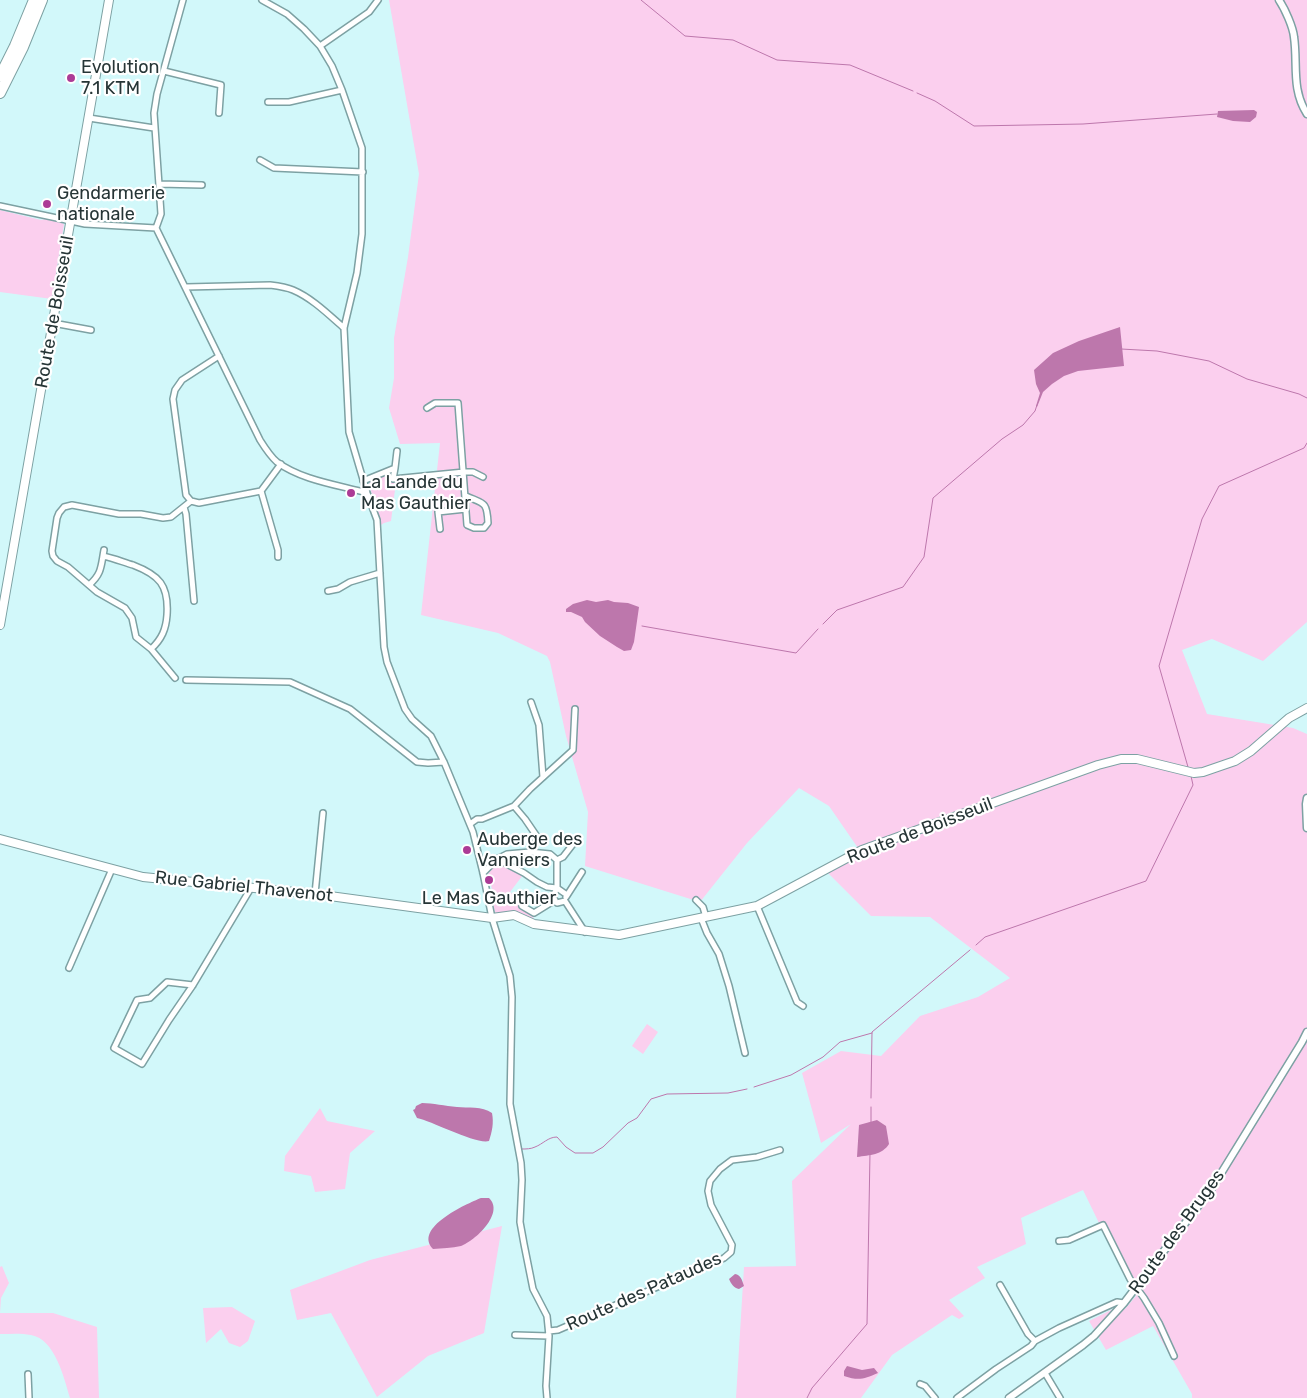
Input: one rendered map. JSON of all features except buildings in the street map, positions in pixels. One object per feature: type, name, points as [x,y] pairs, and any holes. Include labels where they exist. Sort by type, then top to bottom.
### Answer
[{"type":"highway","points":[[0,76],[34,0]]},
{"type":"highway","points":[[0,93],[23,47],[42,0]]},
{"type":"main road","name":"Route de Boisseuil","points":[[0,625],[109,0]]},
{"type":"main road","name":"Route de Boisseuil","points":[[492,918],[514,915],[538,925],[620,935],[757,906],[862,850],[1098,765],[1121,759],[1137,759],[1194,773],[1227,764],[1251,751],[1289,718],[1307,708]]},
{"type":"main road","name":"Rue Gabriel Thavenot","points":[[0,839],[143,877],[315,894],[492,918]]},
{"type":"street","points":[[183,0],[155,104],[154,128],[161,214],[156,228],[260,440],[276,461],[302,475],[367,493]]},
{"type":"street","points":[[262,0],[287,14],[320,46],[332,66],[342,90],[362,148],[362,234],[357,274],[344,328],[349,432],[363,481],[377,520],[384,647],[387,662],[405,709],[412,719],[431,736],[470,824],[492,918],[508,965],[512,986],[510,1104],[520,1154],[522,1180],[521,1230],[533,1289],[547,1316],[549,1334],[547,1398]]},
{"type":"street","points":[[320,46],[369,12],[378,0]]},
{"type":"street","points":[[1281,3],[1294,35],[1296,84],[1307,114]]},
{"type":"street","points":[[164,71],[220,85],[219,113]]},
{"type":"street","points":[[268,102],[289,102],[342,90]]},
{"type":"street","points":[[88,118],[154,128]]},
{"type":"street","points":[[260,160],[274,168],[363,172]]},
{"type":"street","points":[[159,184],[202,186]]},
{"type":"street","points":[[0,206],[85,224],[156,228]]},
{"type":"street","points":[[186,288],[282,286],[294,290],[309,299],[344,328]]},
{"type":"street","points":[[53,323],[91,330]]},
{"type":"street","points":[[190,502],[186,495],[173,400],[175,390],[182,380],[219,356]]},
{"type":"street","points":[[427,408],[436,403],[458,403],[467,525],[474,528],[484,528],[488,523],[487,509],[483,504],[466,496]]},
{"type":"street","points":[[397,451],[394,478],[464,472],[473,472],[482,477]]},
{"type":"street","points":[[174,678],[151,649],[136,637],[132,618],[125,608],[97,592],[79,575],[52,556],[59,513],[64,508],[72,505],[119,514],[171,517],[190,502],[199,503],[261,491],[281,464]]},
{"type":"street","points":[[363,481],[395,468]]},
{"type":"street","points":[[261,491],[278,550],[278,558]]},
{"type":"street","points":[[184,507],[194,601]]},
{"type":"street","points":[[440,529],[438,512],[466,509]]},
{"type":"street","points":[[89,585],[100,573],[104,553],[146,570],[159,580],[168,603],[166,625],[164,634],[151,649]]},
{"type":"street","points":[[328,591],[338,590],[350,582],[380,574]]},
{"type":"street","points":[[186,680],[290,682],[350,709],[417,762],[444,762]]},
{"type":"street","points":[[531,702],[539,725],[543,777]]},
{"type":"street","points":[[470,824],[477,819],[482,819],[514,806],[573,750],[574,709]]},
{"type":"street","points":[[1307,798],[1307,828]]},
{"type":"street","points":[[514,806],[526,819],[538,838],[530,852]]},
{"type":"street","points":[[315,894],[323,813]]},
{"type":"street","points":[[557,860],[573,844]]},
{"type":"street","points":[[483,873],[497,859],[507,854],[530,852],[550,854],[557,860],[557,888],[552,898],[554,900]]},
{"type":"street","points":[[497,859],[537,882],[547,887],[557,888],[567,894]]},
{"type":"street","points":[[69,968],[112,869]]},
{"type":"street","points":[[582,872],[567,894],[565,902],[585,932]]},
{"type":"street","points":[[194,985],[167,982],[150,998],[137,1000],[114,1048],[142,1064],[169,1020],[194,985],[251,888]]},
{"type":"street","points":[[554,900],[557,903],[565,902]]},
{"type":"street","points":[[534,913],[554,900]]},
{"type":"street","points":[[696,900],[703,907],[703,917],[707,933],[719,954],[746,1053]]},
{"type":"street","points":[[522,906],[534,913],[538,925]]},
{"type":"street","points":[[757,906],[797,1002],[803,1006]]},
{"type":"street","name":"Route des Bruges","points":[[1009,1398],[1094,1336],[1124,1303],[1212,1188],[1307,1032]]},
{"type":"street","name":"Route des Pataudes","points":[[549,1334],[724,1258],[731,1252],[732,1245],[711,1205],[708,1191],[710,1181],[720,1169],[732,1160],[757,1157],[780,1150]]},
{"type":"street","points":[[1060,1241],[1070,1240],[1103,1225],[1130,1279],[1159,1324],[1174,1356]]},
{"type":"street","points":[[1000,1285],[1028,1334],[1035,1341]]},
{"type":"street","points":[[957,1398],[996,1369],[1032,1346],[1035,1341],[1117,1302],[1124,1303]]},
{"type":"street","points":[[515,1335],[549,1334]]},
{"type":"street","points":[[1046,1372],[1060,1398]]},
{"type":"street","points":[[28,1374],[29,1398]]},
{"type":"street","points":[[920,1384],[925,1386],[935,1398]]},
{"type":"shaded area","points":[[389,0],[1307,0],[1307,622],[1263,661],[1212,639],[1182,650],[1207,714],[1293,728],[1307,734],[1307,1398],[1192,1398],[1192,1394],[1153,1326],[1106,1350],[1089,1321],[1117,1307],[1125,1309],[1136,1296],[1083,1190],[1021,1218],[1026,1244],[977,1267],[985,1278],[949,1300],[964,1316],[959,1319],[952,1315],[892,1355],[861,1398],[736,1398],[744,1267],[796,1266],[792,1181],[851,1124],[821,1143],[802,1073],[841,1051],[881,1056],[920,1016],[978,997],[1010,978],[930,917],[871,916],[827,872],[858,848],[829,806],[799,788],[747,843],[700,902],[585,866],[588,812],[566,736],[550,662],[547,656],[498,633],[421,615],[440,443],[400,444],[389,408],[394,378],[394,338],[408,257],[419,174]]},
{"type":"shaded area","points":[[1254,110],[1257,112],[1256,117],[1250,122],[1233,121],[1217,117],[1218,111]]},
{"type":"shaded area","points":[[0,210],[41,220],[50,218],[64,224],[52,299],[0,292]]},
{"type":"shaded area","points":[[1120,327],[1124,366],[1078,371],[1064,376],[1043,392],[1036,406],[1040,393],[1036,384],[1034,370],[1053,353],[1079,341]]},
{"type":"shaded area","points":[[396,470],[391,521],[381,525],[369,484],[372,479]]},
{"type":"shaded area","points":[[587,600],[596,602],[608,600],[639,607],[631,650],[624,651],[617,647],[600,636],[582,617],[566,612],[566,609],[573,604]]},
{"type":"shaded area","points":[[497,863],[501,863],[523,875],[510,892],[523,902],[521,908],[534,918],[532,920],[496,914],[488,874]]},
{"type":"shaded area","points":[[647,1024],[658,1032],[643,1054],[632,1046]]},
{"type":"shaded area","points":[[422,1103],[484,1109],[492,1113],[492,1131],[489,1141],[475,1140],[417,1118],[413,1110]]},
{"type":"shaded area","points":[[320,1108],[327,1121],[375,1131],[350,1153],[345,1189],[315,1192],[311,1176],[284,1171],[285,1156]]},
{"type":"shaded area","points":[[877,1120],[886,1126],[889,1144],[879,1152],[857,1157],[859,1125]]},
{"type":"shaded area","points":[[481,1198],[489,1198],[493,1204],[493,1211],[491,1218],[480,1233],[461,1246],[433,1249],[429,1241],[430,1233],[435,1225],[454,1211]]},
{"type":"shaded area","points":[[502,1226],[484,1333],[428,1356],[377,1397],[331,1313],[297,1320],[290,1290],[370,1260]]},
{"type":"shaded area","points":[[2,1266],[9,1283],[1,1298],[0,1313],[0,1267]]},
{"type":"shaded area","points":[[735,1274],[740,1277],[744,1286],[739,1289],[733,1286],[729,1279]]},
{"type":"shaded area","points":[[232,1307],[255,1321],[248,1341],[240,1347],[229,1343],[221,1329],[206,1343],[203,1308]]},
{"type":"shaded area","points":[[0,1313],[53,1313],[97,1327],[99,1398],[70,1398],[65,1380],[52,1351],[39,1338],[31,1335],[0,1334]]},
{"type":"shaded area","points":[[847,1366],[862,1370],[874,1368],[878,1373],[861,1379],[849,1378],[844,1376]]},
{"type":"waterway","points":[[641,0],[685,36],[733,40],[777,60],[850,65],[913,91]]},
{"type":"waterway","points":[[917,93],[935,101],[974,126],[1083,124],[1217,114]]},
{"type":"waterway","points":[[1121,349],[1157,351],[1209,361],[1247,379],[1307,398]]},
{"type":"waterway","points":[[823,624],[837,610],[903,587],[924,557],[933,498],[1002,439],[1023,425],[1035,411],[1037,405]]},
{"type":"waterway","points":[[1188,767],[1159,666],[1202,519],[1219,486],[1304,448],[1307,443]]},
{"type":"waterway","points":[[642,626],[796,653],[818,629]]},
{"type":"waterway","points":[[976,945],[985,937],[1146,881],[1193,785],[1191,776]]},
{"type":"waterway","points":[[871,1098],[872,1032],[970,950]]},
{"type":"waterway","points":[[754,1087],[791,1075],[823,1057],[840,1042],[872,1033]]},
{"type":"waterway","points":[[522,1149],[533,1148],[551,1138],[557,1137],[575,1153],[593,1153],[603,1147],[628,1123],[637,1118],[651,1099],[667,1094],[728,1093],[747,1089]]},
{"type":"waterway","points":[[871,1107],[871,1122]]},
{"type":"waterway","points":[[807,1398],[812,1388],[867,1324],[870,1153]]},
{"type":"place","name":"Evolution 7.1 KTM","points":[[71,78]]},
{"type":"place","name":"Gendarmerie nationale","points":[[47,204]]},
{"type":"place","name":"La Lande du Mas Gauthier","points":[[351,493]]},
{"type":"place","name":"Auberge des Vanniers","points":[[467,850]]},
{"type":"place","name":"Le Mas Gauthier","points":[[489,880]]}]
